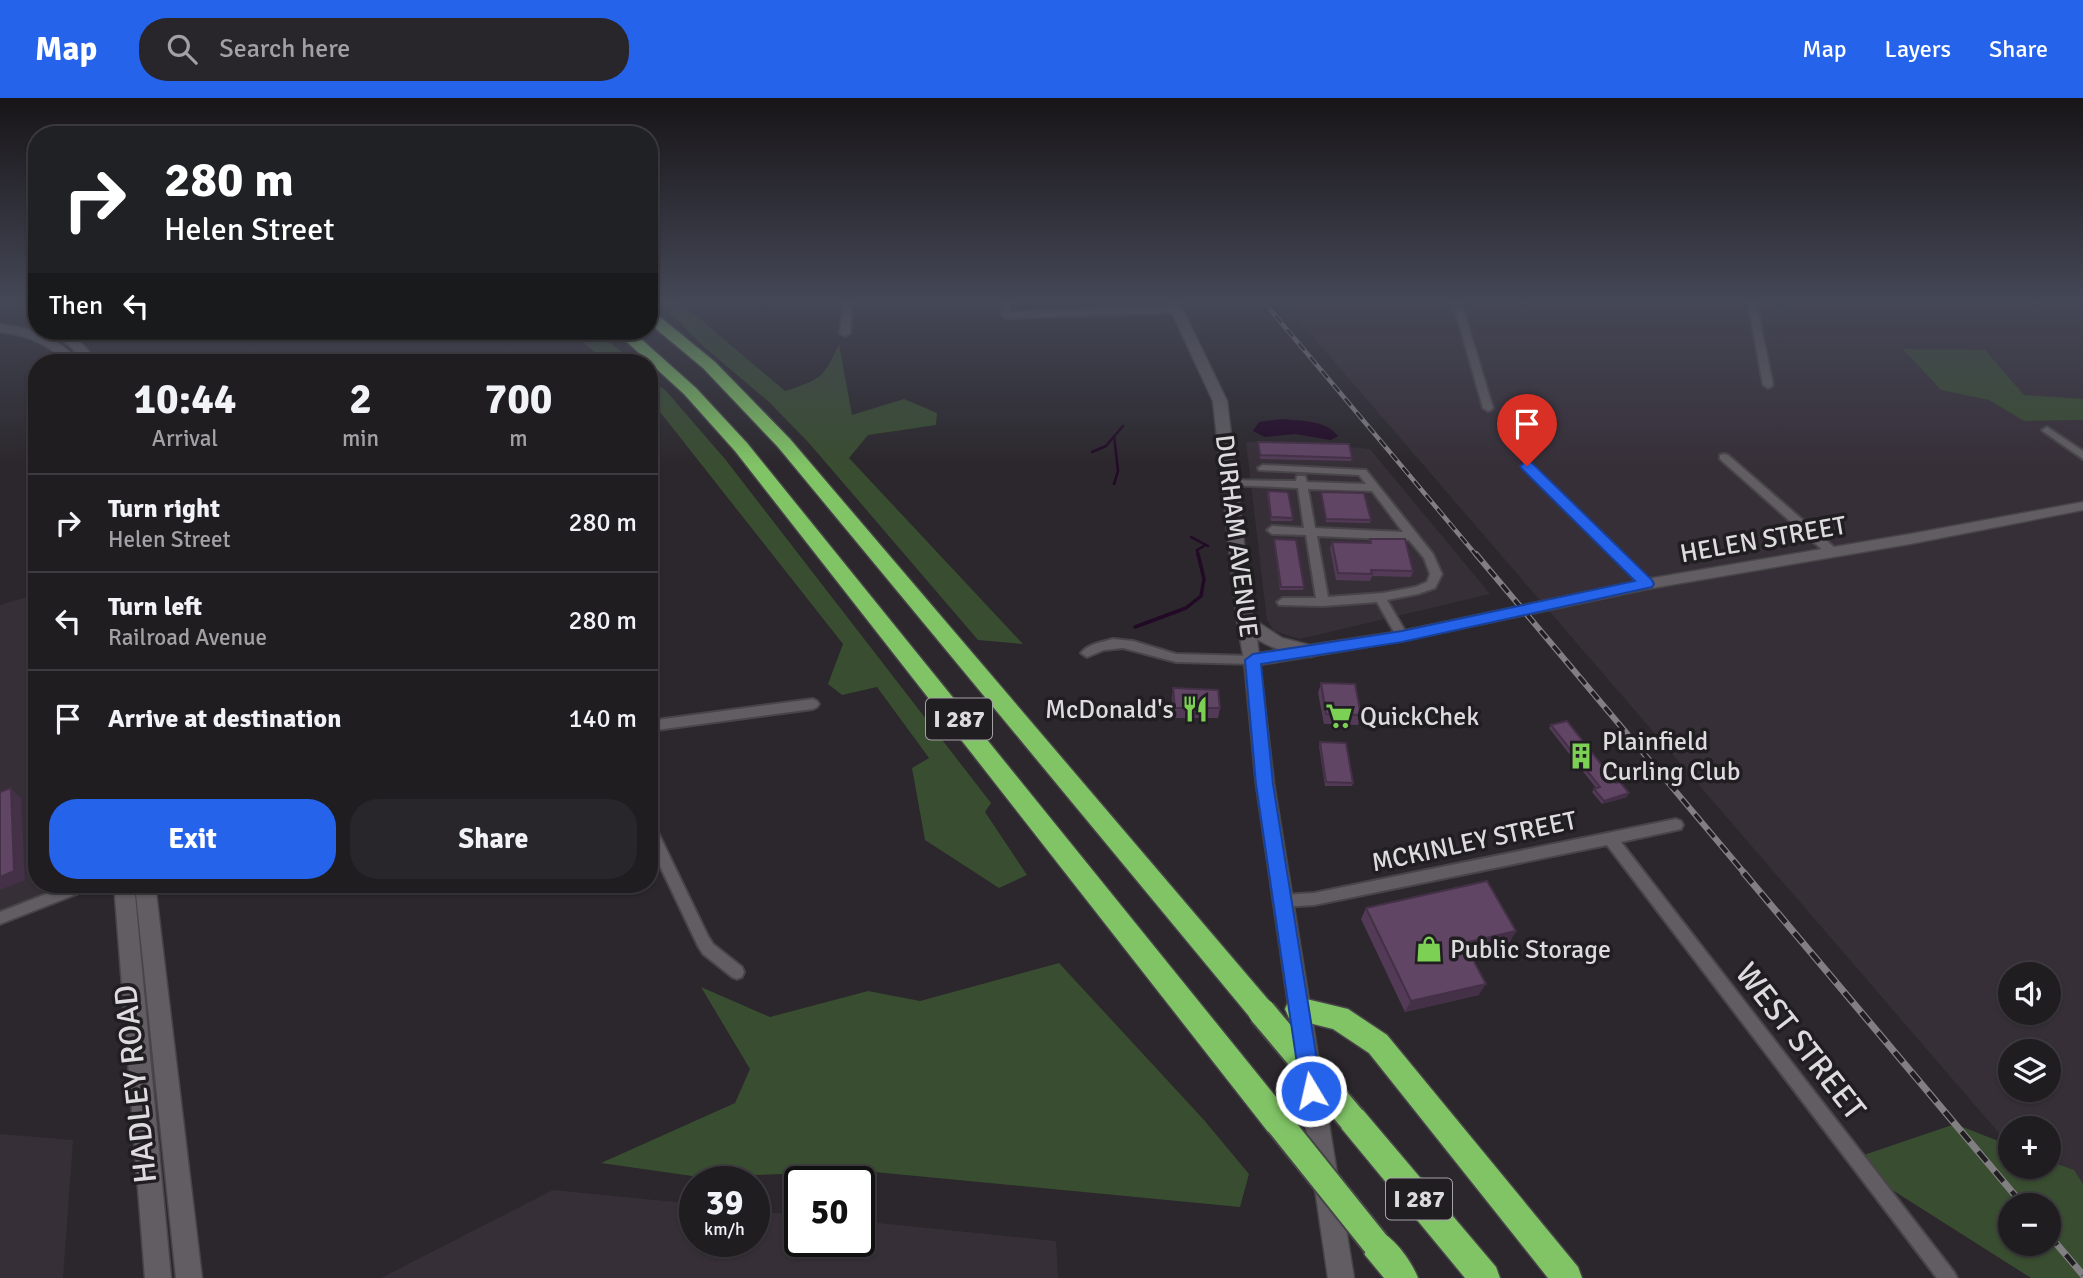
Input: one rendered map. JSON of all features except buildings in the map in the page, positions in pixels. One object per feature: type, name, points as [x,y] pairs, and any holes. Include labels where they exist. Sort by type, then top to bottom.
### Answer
[{"type":"highway","name":"I 287","points":[[699,357],[784,443],[1485,1278]]},
{"type":"highway","name":"I 287","points":[[658,362],[690,391],[741,447],[1403,1278]]},
{"type":"highway","points":[[1298,1009],[1339,1018],[1378,1044],[1567,1278]]},
{"type":"main road","name":"DURHAM AVENUE","points":[[1199,357],[1220,401],[1245,621],[1253,660],[1265,784],[1341,1278]]},
{"type":"main road","points":[[1245,621],[1270,641],[1288,648],[1311,651]]},
{"type":"main road","name":"HADLEY ROAD","points":[[125,893],[158,1278]]},
{"type":"main road","name":"HADLEY ROAD","points":[[146,893],[166,1098],[189,1278]]},
{"type":"street","points":[[1473,357],[1488,408]]},
{"type":"street","points":[[1763,357],[1768,385]]},
{"type":"street","points":[[2047,430],[2083,456]]},
{"type":"street","points":[[1724,457],[1831,551]]},
{"type":"street","points":[[1527,466],[1647,584]]},
{"type":"street","points":[[1263,468],[1362,472],[1412,536],[1433,565],[1436,574],[1431,585],[1416,591],[1323,602],[1283,602]]},
{"type":"street","points":[[1300,469],[1323,602]]},
{"type":"street","points":[[1229,482],[1374,488]]},
{"type":"street","points":[[1910,539],[2083,506]]},
{"type":"street","points":[[1272,530],[1412,536]]},
{"type":"street","name":"HELEN STREET","points":[[1253,660],[1402,636],[1647,584],[1910,539]]},
{"type":"street","points":[[1379,596],[1402,636]]},
{"type":"street","points":[[1087,653],[1102,645],[1125,643],[1138,645],[1163,656],[1253,660]]},
{"type":"street","points":[[658,725],[813,704]]},
{"type":"street","name":"MCKINLEY STREET","points":[[1282,901],[1314,900],[1676,825]]},
{"type":"street","name":"WEST STREET","points":[[1610,838],[1948,1278]]},
{"type":"street","points":[[658,847],[708,949],[737,972]]},
{"type":"street","points":[[0,918],[64,893]]},
{"type":"shaded area","points":[[1330,357],[2083,357],[2083,1231],[2055,1179],[2061,1179],[2061,1116],[1998,1116],[1998,1132]]},
{"type":"shaded area","points":[[1282,419],[1320,424],[1338,436],[1331,440],[1295,434],[1265,437],[1253,431],[1259,422]]},
{"type":"shaded area","points":[[1246,442],[1310,443],[1370,449],[1490,594],[1300,639],[1274,631],[1267,620]]},
{"type":"shaded area","points":[[28,597],[28,893],[65,893],[0,917],[0,605]]},
{"type":"shaded area","points":[[0,1134],[73,1140],[63,1278],[0,1278]]},
{"type":"shaded area","points":[[553,1190],[679,1202],[679,1257],[770,1257],[770,1212],[784,1214],[784,1257],[875,1257],[875,1223],[1056,1241],[1058,1278],[381,1278]]},
{"type":"green space","points":[[716,357],[745,357],[785,391],[814,380],[820,376],[832,357],[841,357],[852,415],[904,399],[937,413],[936,425],[868,435],[849,458],[1023,644],[978,640],[809,443],[769,402]]},
{"type":"green space","points":[[1910,357],[1991,357],[2024,395],[2083,399],[2083,420],[2024,421],[1989,400],[1941,390]]},
{"type":"green space","points":[[658,384],[725,459],[991,803],[985,812],[1027,875],[999,888],[925,840],[912,768],[929,758],[877,687],[842,695],[828,684],[843,644],[658,409]]},
{"type":"green space","points":[[1059,963],[1204,1120],[1249,1174],[1240,1207],[875,1172],[875,1166],[784,1166],[784,1174],[770,1174],[770,1166],[679,1166],[679,1174],[601,1163],[735,1103],[750,1069],[701,987],[770,1017],[868,991],[920,1001]]},
{"type":"green space","points":[[1955,1124],[1998,1141],[1998,1179],[2061,1179],[2061,1165],[2074,1170],[2083,1184],[2083,1278],[2031,1278],[1875,1179],[1858,1157]]},
{"type":"waterway","points":[[1114,437],[1123,426]]},
{"type":"waterway","points":[[1092,452],[1106,446],[1114,437]]},
{"type":"waterway","points":[[1114,437],[1118,471],[1114,484]]},
{"type":"waterway","points":[[1191,537],[1208,546]]},
{"type":"waterway","points":[[1198,556],[1197,550],[1204,546]]},
{"type":"waterway","points":[[1135,627],[1186,608],[1201,596],[1204,579],[1198,554]]},
{"type":"railway","points":[[1310,357],[1477,556]]},
{"type":"railway","points":[[1476,554],[1746,875]]},
{"type":"railway","points":[[1744,873],[2013,1193]]},
{"type":"railway","points":[[2061,1249],[2083,1275]]},
{"type":"place","name":"McDonald's","points":[[1195,709]]},
{"type":"place","name":"QuickChek","points":[[1339,716]]},
{"type":"place","name":"Plainfield Curling Club","points":[[1581,756]]},
{"type":"place","name":"Public Storage","points":[[1429,949]]},
{"type":"route","points":[[1311,1091],[1265,784],[1253,660],[1402,636],[1647,584],[1527,466]]}]
